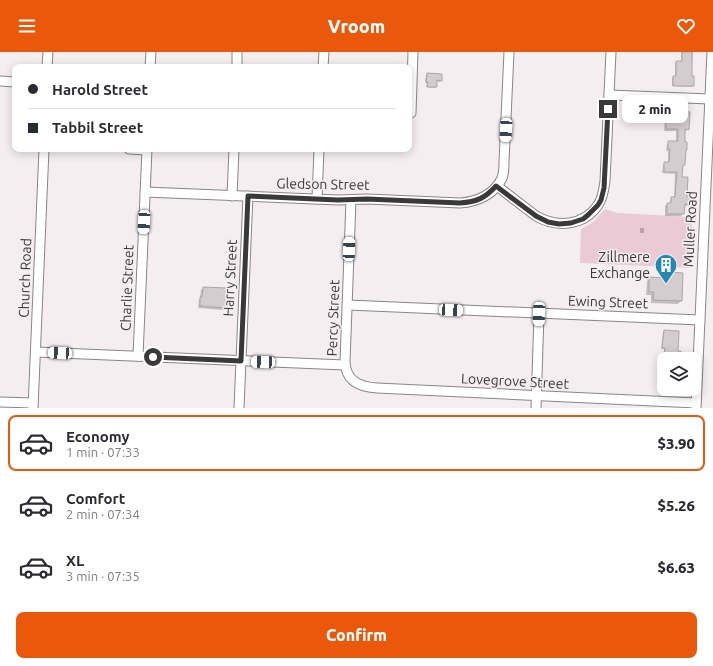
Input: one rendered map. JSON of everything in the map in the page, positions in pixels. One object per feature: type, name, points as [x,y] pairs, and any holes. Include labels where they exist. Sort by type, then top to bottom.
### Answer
[{"type":"street","points":[[48,52],[48,64]]},
{"type":"street","points":[[150,64],[151,52]]},
{"type":"street","points":[[237,64],[238,52]]},
{"type":"street","points":[[323,64],[324,52]]},
{"type":"street","points":[[412,82],[413,52]]},
{"type":"street","points":[[509,52],[504,168],[502,178],[496,186],[536,216],[548,222],[559,224],[571,223],[583,219],[598,205],[601,200],[604,188],[611,52]]},
{"type":"street","name":"Muller Road","points":[[696,405],[712,52]]},
{"type":"street","points":[[0,81],[12,82]]},
{"type":"street","points":[[609,94],[710,99]]},
{"type":"street","name":"Church Road","points":[[33,405],[44,152]]},
{"type":"street","name":"Charlie Street","points":[[138,356],[147,152]]},
{"type":"street","points":[[232,196],[234,152]]},
{"type":"street","points":[[317,199],[319,152]]},
{"type":"street","name":"Gledson Street","points":[[145,192],[317,199],[472,202],[483,198],[496,186]]},
{"type":"street","name":"Harry Street","points":[[239,408],[248,196]]},
{"type":"street","name":"Percy Street","points":[[345,365],[351,200]]},
{"type":"street","name":"Ewing Street","points":[[348,305],[700,320]]},
{"type":"street","points":[[536,408],[539,314]]},
{"type":"street","points":[[36,352],[345,365]]},
{"type":"street","name":"Lovegrove Street","points":[[345,365],[351,379],[367,388],[696,405]]},
{"type":"street","points":[[0,402],[33,405]]},
{"type":"shaded area","points":[[605,209],[617,213],[692,217],[690,268],[580,263],[581,229],[592,223]]},
{"type":"building","points":[[682,52],[692,52],[692,76],[694,76],[694,86],[673,86],[673,76],[676,76],[676,61],[682,61]]},
{"type":"building","points":[[427,73],[442,74],[442,81],[437,80],[437,87],[427,87]]},
{"type":"building","points":[[666,111],[690,112],[689,130],[685,129],[685,142],[687,142],[687,150],[685,165],[683,165],[682,177],[688,177],[687,197],[690,197],[690,204],[685,204],[684,214],[667,214],[667,203],[671,203],[671,197],[675,197],[677,172],[664,172],[664,162],[669,162],[670,149],[668,149],[668,141],[678,141],[678,129],[666,129]]},
{"type":"building","name":"Zillmere Exchange","points":[[668,272],[683,273],[682,301],[653,300],[654,292],[649,292],[649,277],[668,278]]},
{"type":"building","points":[[203,287],[228,288],[226,308],[200,306],[200,297],[202,297]]},
{"type":"building","points":[[664,330],[679,331],[678,351],[681,352],[665,352],[665,348],[662,348]]},
{"type":"place","name":"Zillmere Exchange","points":[[666,284]]},
{"type":"route","points":[[153,357],[241,361],[248,196],[460,203],[472,202],[483,198],[496,186],[542,220],[565,224],[577,222],[594,210],[603,194],[605,181],[608,109]]}]
